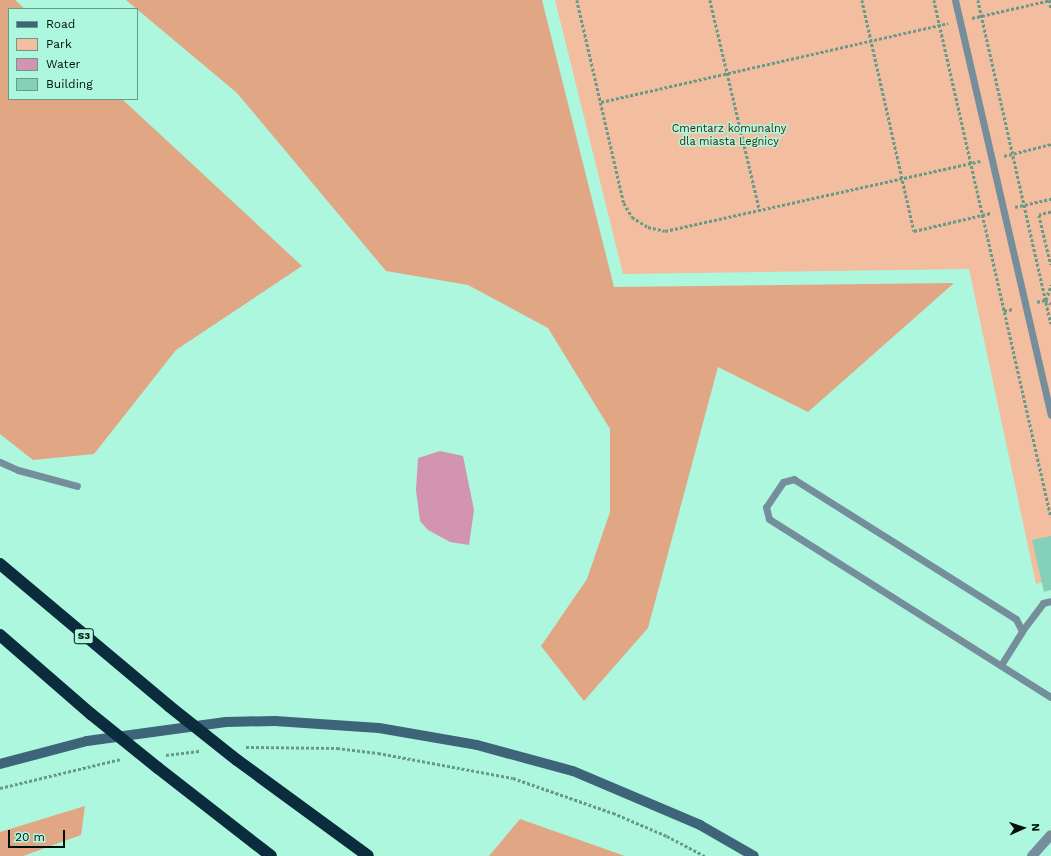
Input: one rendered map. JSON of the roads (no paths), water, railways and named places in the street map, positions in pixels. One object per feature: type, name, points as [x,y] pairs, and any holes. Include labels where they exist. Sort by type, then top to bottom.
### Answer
[{"type":"highway","name":"S3","points":[[0,564],[169,706],[236,760],[368,856]]},
{"type":"highway","points":[[0,636],[90,714],[271,856]]},
{"type":"main road","points":[[0,764],[86,740],[226,722],[275,721],[379,728],[477,744],[573,771],[700,825],[754,856]]},
{"type":"street","points":[[1032,856],[1051,835]]},
{"type":"street","points":[[1040,856],[1051,835]]},
{"type":"lane","points":[[955,0],[1051,415]]},
{"type":"lane","points":[[0,462],[18,470],[77,486]]},
{"type":"lane","points":[[1022,631],[1016,619],[794,479],[783,482],[766,507],[769,519],[1051,697]]},
{"type":"lane","points":[[1001,665],[1022,631],[1043,603],[1051,601]]},
{"type":"water","points":[[440,451],[463,456],[474,510],[469,545],[450,542],[428,530],[420,521],[416,490],[418,458]]},
{"type":"park label","name":"Cmentarz komunalny dla miasta Legnicy","points":[[729,136]]}]
